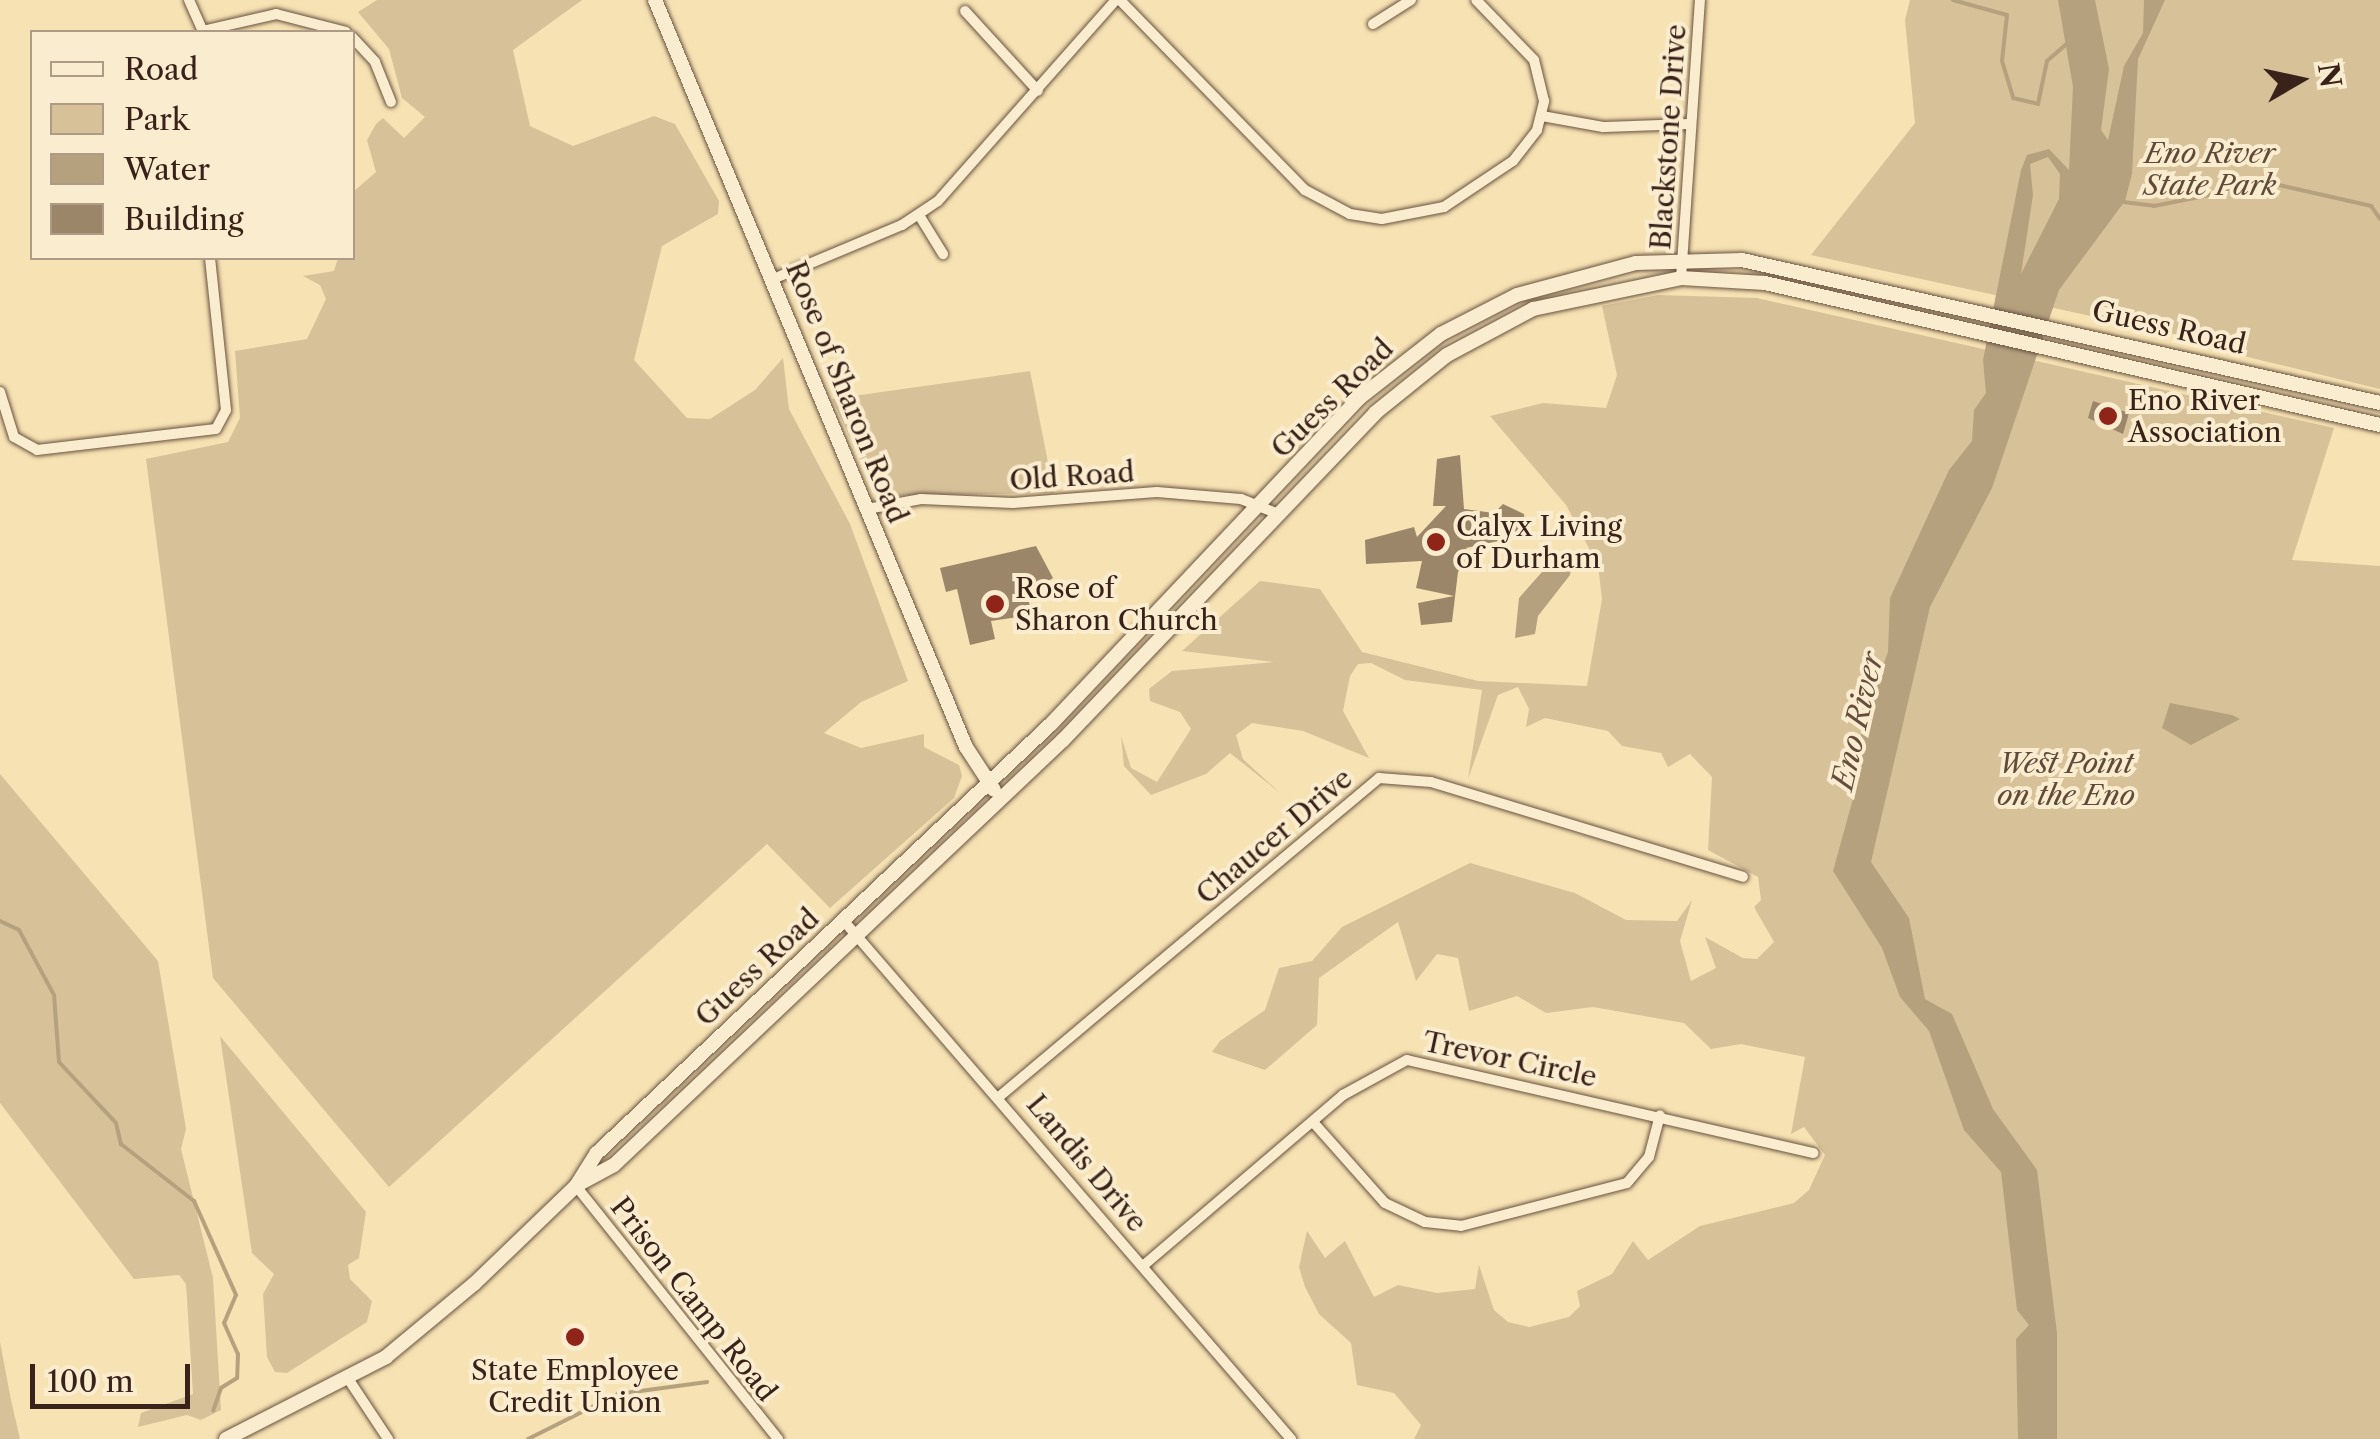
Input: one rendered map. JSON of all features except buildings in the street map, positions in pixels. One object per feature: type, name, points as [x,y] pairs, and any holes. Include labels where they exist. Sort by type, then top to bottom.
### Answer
[{"type":"main road","name":"Rose of Sharon Road","points":[[654,0],[867,509],[988,784],[1001,797]]},
{"type":"main road","name":"Guess Road","points":[[576,1186],[597,1153],[988,784],[1358,399],[1441,334],[1561,279],[1682,258],[1775,265],[2380,403]]},
{"type":"main road","name":"Guess Road","points":[[226,1439],[349,1380],[415,1335],[576,1186],[614,1165],[1001,797],[1375,413],[1447,355],[1533,309],[1682,278],[1820,292],[2380,426]]},
{"type":"street","points":[[190,0],[201,30]]},
{"type":"street","points":[[773,280],[919,215],[958,185],[1118,0],[1305,190],[1350,214],[1400,218],[1444,207],[1513,161],[1542,116],[1534,60],[1476,0]]},
{"type":"street","points":[[1373,24],[1410,0]]},
{"type":"street","name":"Blackstone Drive","points":[[1682,278],[1700,0]]},
{"type":"street","points":[[965,12],[1038,92]]},
{"type":"street","points":[[210,30],[276,14],[338,30]]},
{"type":"street","points":[[355,40],[375,62],[391,102]]},
{"type":"street","points":[[1542,116],[1603,127],[1690,124]]},
{"type":"street","points":[[919,215],[943,254]]},
{"type":"street","points":[[0,392],[14,438],[38,450],[221,425],[226,400],[210,260]]},
{"type":"street","name":"Old Road","points":[[867,509],[921,499],[1013,503],[1158,492],[1258,506],[1278,514]]},
{"type":"street","name":"Chaucer Drive","points":[[1000,1096],[1379,778],[1430,782],[1742,877]]},
{"type":"street","name":"Landis Drive","points":[[844,920],[859,932],[1291,1439]]},
{"type":"street","name":"Trevor Circle","points":[[1144,1265],[1384,1067],[1422,1059],[1813,1152]]},
{"type":"street","points":[[1313,1122],[1384,1203],[1426,1222],[1461,1226],[1627,1183],[1650,1157],[1660,1115]]},
{"type":"street","name":"Prison Camp Road","points":[[576,1186],[778,1439]]},
{"type":"street","points":[[349,1380],[388,1439]]},
{"type":"green space","points":[[377,0],[582,0],[513,50],[530,126],[573,146],[654,116],[675,124],[719,201],[718,214],[662,246],[634,360],[687,418],[710,419],[755,390],[783,358],[789,409],[850,524],[908,681],[861,702],[824,733],[861,748],[924,734],[924,747],[959,765],[962,776],[954,798],[830,908],[767,844],[389,1187],[213,978],[146,459],[228,442],[240,418],[235,351],[307,339],[326,299],[320,285],[303,276],[334,271],[337,260],[355,260],[355,190],[376,172],[367,140],[383,118],[404,138],[425,117],[402,98],[389,49],[358,12]]},
{"type":"green space","name":"Eno River State Park","points":[[1910,0],[2380,0],[2380,389],[2210,348],[2210,342],[1811,255],[1915,123],[1905,20]]},
{"type":"green space","name":"West Point on the Eno","points":[[1658,295],[1757,298],[2334,428],[2292,560],[2380,566],[2380,1439],[1414,1439],[1421,1425],[1394,1393],[1357,1385],[1351,1343],[1319,1314],[1305,1287],[1299,1267],[1307,1231],[1325,1258],[1345,1241],[1374,1297],[1398,1285],[1437,1293],[1475,1289],[1479,1265],[1494,1310],[1508,1322],[1529,1327],[1569,1317],[1580,1306],[1577,1291],[1612,1274],[1633,1241],[1648,1260],[1700,1226],[1794,1203],[1809,1190],[1825,1155],[1804,1127],[1791,1134],[1805,1057],[1741,1044],[1711,1049],[1684,1023],[1593,1007],[1546,1013],[1517,996],[1469,1011],[1458,958],[1437,954],[1416,981],[1398,922],[1319,978],[1317,1025],[1265,1070],[1212,1052],[1220,1041],[1265,1010],[1279,968],[1312,961],[1342,927],[1470,863],[1575,893],[1626,920],[1677,921],[1692,900],[1680,941],[1691,981],[1716,968],[1705,937],[1743,958],[1757,959],[1774,942],[1754,907],[1761,900],[1758,877],[1708,850],[1712,777],[1690,754],[1668,767],[1661,753],[1622,746],[1608,731],[1545,718],[1526,727],[1529,709],[1518,687],[1498,695],[1468,779],[1482,690],[1405,680],[1371,663],[1358,664],[1350,676],[1343,711],[1369,758],[1303,731],[1252,723],[1236,735],[1243,759],[1280,793],[1230,753],[1206,774],[1151,795],[1124,766],[1121,736],[1131,768],[1157,782],[1191,729],[1180,712],[1150,701],[1149,689],[1172,671],[1274,662],[1182,651],[1260,581],[1320,589],[1362,652],[1478,681],[1587,686],[1602,599],[1598,565],[1566,505],[1490,416],[1543,403],[1606,408],[1617,375],[1602,306]]},
{"type":"green space","points":[[1030,371],[1054,493],[877,496],[832,399]]},
{"type":"green space","points":[[0,774],[158,961],[186,1129],[181,1149],[213,1278],[221,1410],[201,1420],[187,1415],[138,1427],[141,1413],[193,1394],[186,1284],[179,1275],[134,1279],[0,1103]]},
{"type":"green space","points":[[220,1036],[366,1212],[359,1258],[348,1265],[350,1279],[372,1301],[367,1322],[287,1373],[275,1372],[267,1357],[263,1294],[274,1274],[252,1253]]},
{"type":"green space","points":[[0,1342],[11,1400],[20,1439],[0,1439]]},
{"type":"water","points":[[2058,0],[2095,0],[2109,69],[2101,130],[2108,140],[2124,66],[2143,33],[2144,0],[2165,0],[2138,59],[2132,174],[2125,201],[2059,290],[1992,488],[1930,607],[1871,862],[1909,918],[1925,999],[1952,1014],[1993,1109],[2037,1170],[2057,1333],[2057,1439],[2018,1439],[2016,1339],[2029,1325],[2017,1310],[2001,1172],[1964,1130],[1929,1031],[1900,997],[1882,948],[1833,871],[1862,766],[1861,725],[1888,652],[1890,598],[1949,470],[1972,441],[1974,410],[1986,393],[1983,360],[2021,170],[2027,155],[2049,149],[2069,170],[2073,87]],"holes":[[[2048,157],[2060,174],[2059,199],[2021,274],[2033,195],[2030,164]]]},
{"type":"water","points":[[1558,554],[1572,565],[1570,575],[1538,616],[1535,634],[1515,638],[1519,598]]},
{"type":"water","points":[[2170,703],[2240,719],[2191,745],[2162,728]]},
{"type":"waterway","points":[[1953,0],[2007,15],[2002,61],[2013,98],[2038,104],[2047,61],[2068,43]]},
{"type":"waterway","points":[[2123,202],[2154,206],[2270,183],[2371,206],[2380,219]]},
{"type":"waterway","points":[[0,921],[19,930],[54,995],[59,1062],[116,1123],[121,1144],[194,1201],[236,1295],[224,1323],[238,1354],[237,1378],[221,1388],[213,1411]]},
{"type":"waterway","points":[[528,1439],[618,1394],[707,1382]]},
{"type":"place","name":"Eno River Association","points":[[2108,416]]},
{"type":"place","name":"Calyx Living of Durham","points":[[1436,542]]},
{"type":"place","name":"Rose of Sharon Church","points":[[995,604]]},
{"type":"place","name":"State Employee Credit Union","points":[[575,1337]]},
{"type":"water label","name":"Eno River","points":[[1858,721]]}]
